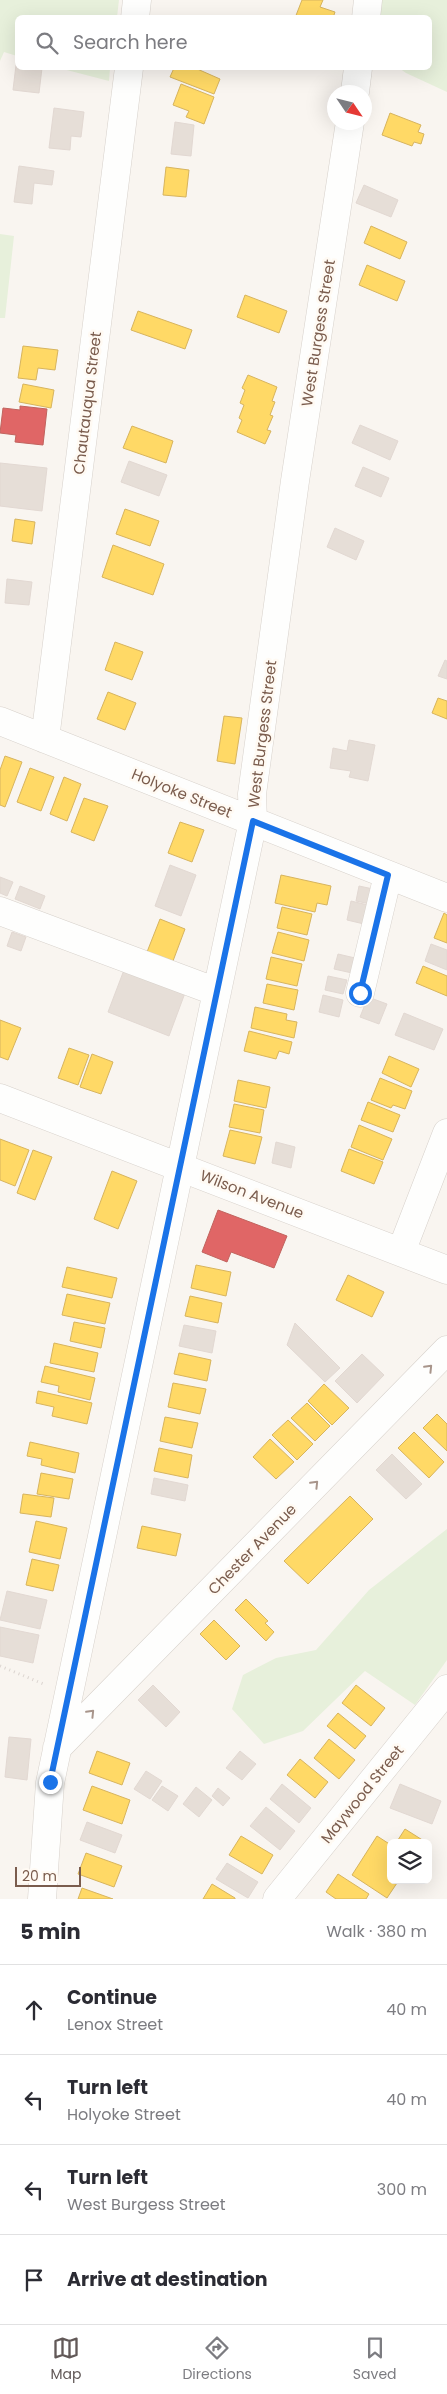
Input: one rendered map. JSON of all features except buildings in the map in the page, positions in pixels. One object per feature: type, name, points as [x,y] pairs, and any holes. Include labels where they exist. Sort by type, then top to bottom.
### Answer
[{"type":"street","points":[[135,15],[137,0]]},
{"type":"street","points":[[366,15],[368,0]]},
{"type":"street","name":"Chautauqua Street","points":[[45,739],[129,70]]},
{"type":"street","points":[[356,85],[358,70]]},
{"type":"street","name":"West Burgess Street","points":[[42,1899],[50,1782],[253,821],[252,794],[290,520],[349,130]]},
{"type":"street","name":"Holyoke Street","points":[[0,721],[447,898]]},
{"type":"street","points":[[360,993],[388,875]]},
{"type":"street","points":[[0,911],[217,992]]},
{"type":"street","name":"Wilson Avenue","points":[[0,1098],[447,1270]]},
{"type":"street","points":[[401,1252],[447,1132]]},
{"type":"street","name":"Chester Avenue","points":[[57,1748],[447,1350]]},
{"type":"street","name":"Maywood Street","points":[[277,1899],[447,1689]]},
{"type":"path","points":[[0,1666],[68,1694]]},
{"type":"green space","points":[[0,0],[119,0],[117,15],[15,15],[15,55],[4,52],[0,61]]},
{"type":"green space","points":[[380,0],[447,0],[447,92],[402,70],[432,70],[432,15],[379,15]]},
{"type":"green space","points":[[67,70],[110,70],[109,81]]},
{"type":"green space","points":[[0,234],[14,236],[5,318],[0,318]]},
{"type":"green space","points":[[447,1529],[447,1660],[415,1705],[365,1671],[303,1731],[264,1744],[232,1709],[243,1675],[276,1658],[316,1650],[369,1590]]},
{"type":"route","points":[[50,1782],[253,821],[388,875],[360,993]]}]
